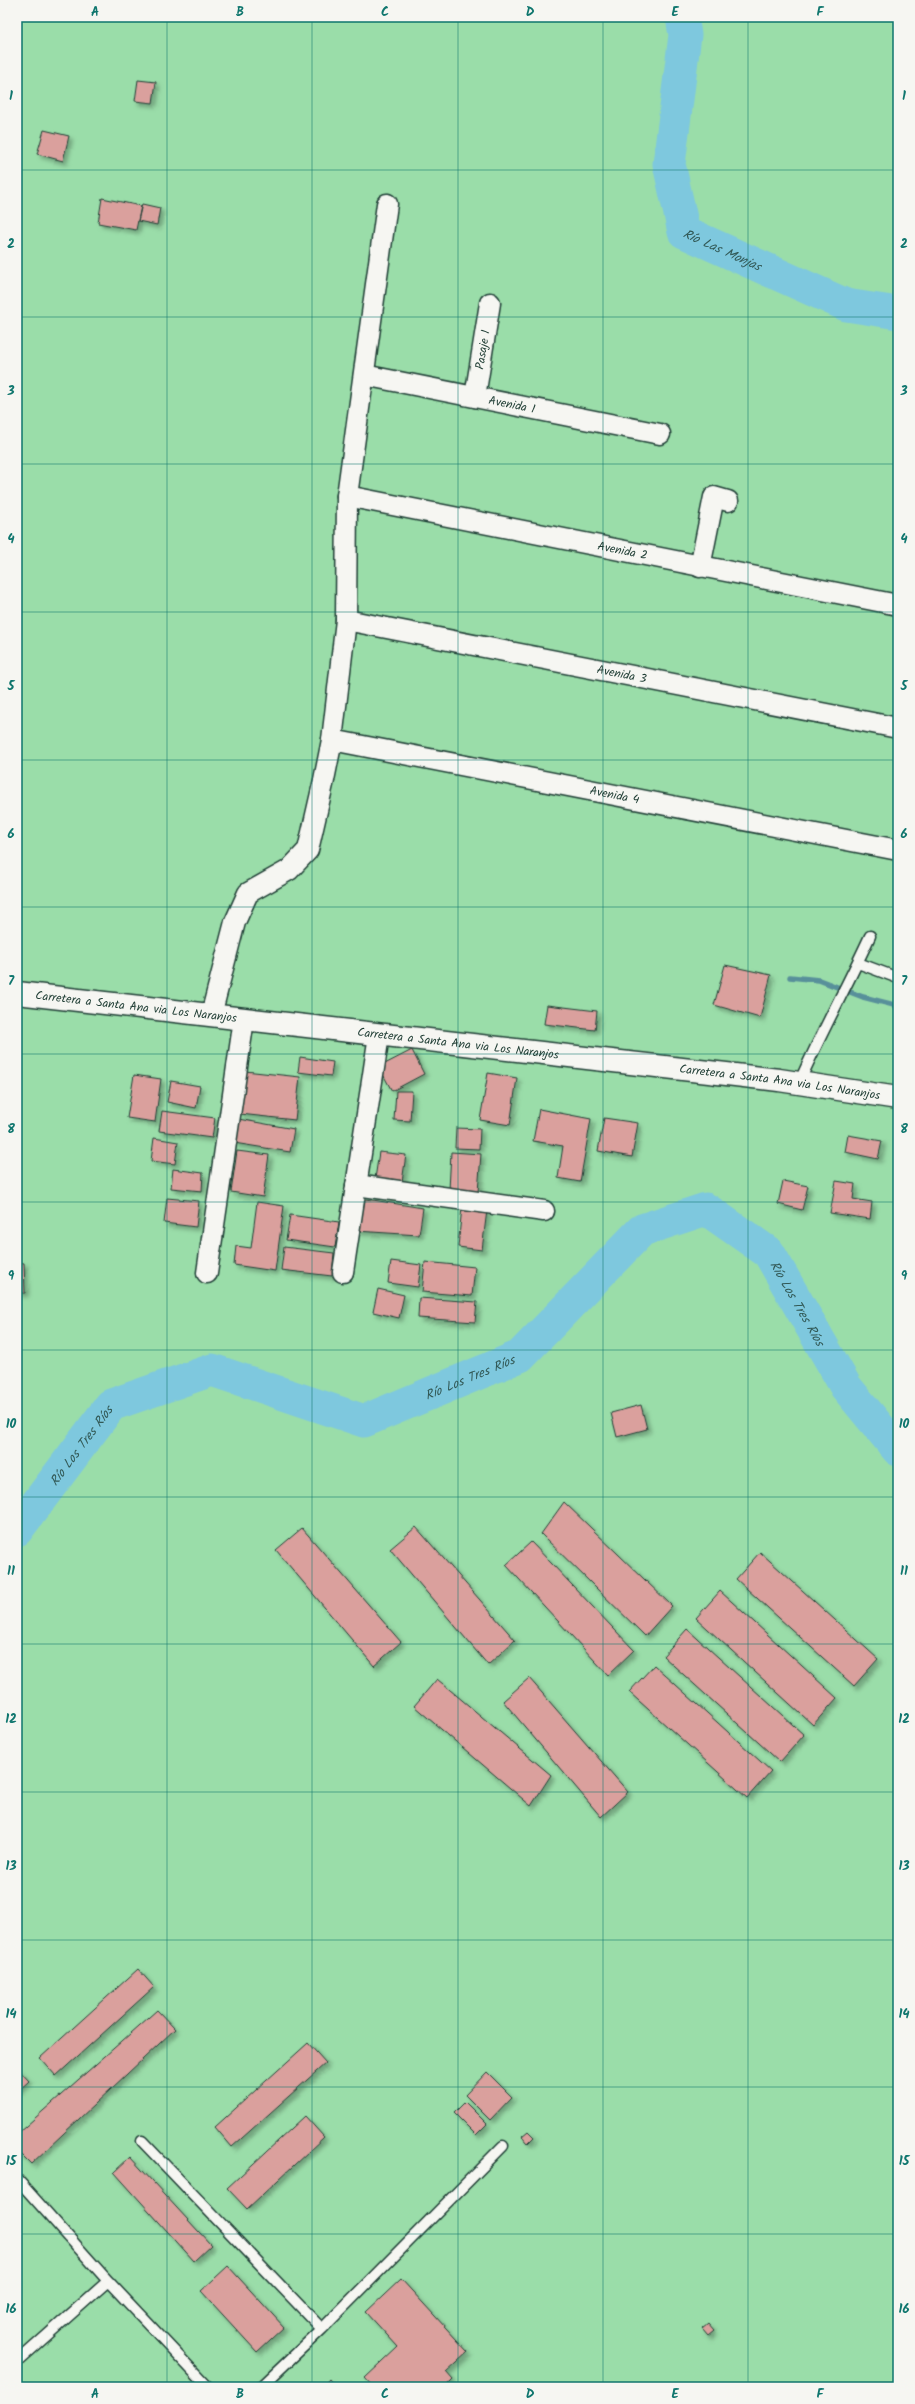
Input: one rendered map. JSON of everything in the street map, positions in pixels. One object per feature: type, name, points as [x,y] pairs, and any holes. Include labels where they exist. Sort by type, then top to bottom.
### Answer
[{"type":"main road","name":"Carretera a Santa Ana via Los Naranjos","points":[[17,993],[799,1083],[898,1098]]},
{"type":"street","points":[[211,1015],[235,922],[248,893],[289,870],[308,850],[332,740],[346,620],[347,496],[387,204]]},
{"type":"street","name":"Pasaje 1","points":[[475,397],[494,325],[490,303]]},
{"type":"street","name":"Avenida 1","points":[[364,375],[475,397],[639,439],[660,434]]},
{"type":"street","name":"Avenida 2","points":[[347,496],[898,605]]},
{"type":"street","points":[[700,567],[721,499]]},
{"type":"street","name":"Avenida 3","points":[[346,620],[898,728]]},
{"type":"street","name":"Avenida 4","points":[[332,740],[898,850]]},
{"type":"street","points":[[207,1273],[244,1020]]},
{"type":"street","points":[[343,1272],[379,1035]]},
{"type":"street","points":[[356,1185],[544,1211]]},
{"type":"lane","points":[[799,1083],[821,1031],[858,963],[870,936]]},
{"type":"lane","points":[[858,963],[898,978]]},
{"type":"lane","points":[[142,2141],[322,2329]]},
{"type":"lane","points":[[261,2387],[322,2329],[504,2146]]},
{"type":"lane","points":[[17,2179],[108,2281],[208,2387]]},
{"type":"lane","points":[[17,2362],[108,2281]]},
{"type":"green space","points":[[17,17],[898,17],[898,2387],[17,2387]]},
{"type":"building","points":[[138,80],[156,82],[153,103],[135,101]]},
{"type":"building","points":[[44,130],[69,136],[63,161],[37,154]]},
{"type":"building","points":[[102,198],[141,206],[136,230],[98,223]]},
{"type":"building","points":[[142,204],[160,208],[157,225],[138,221]]},
{"type":"building","points":[[725,965],[771,975],[760,1018],[714,1005]]},
{"type":"building","points":[[547,1005],[597,1011],[595,1030],[544,1024]]},
{"type":"building","points":[[412,1050],[424,1074],[392,1091],[379,1067]]},
{"type":"building","points":[[300,1057],[333,1062],[331,1076],[298,1072]]},
{"type":"building","points":[[245,1071],[300,1077],[295,1120],[240,1114]]},
{"type":"building","points":[[488,1073],[517,1078],[510,1125],[480,1120]]},
{"type":"building","points":[[134,1075],[161,1079],[155,1122],[127,1118]]},
{"type":"building","points":[[171,1081],[200,1086],[196,1108],[167,1102]]},
{"type":"building","points":[[396,1091],[412,1091],[410,1121],[394,1120]]},
{"type":"building","points":[[539,1109],[591,1119],[580,1182],[558,1178],[563,1146],[533,1141]]},
{"type":"building","points":[[162,1111],[215,1118],[212,1138],[159,1131]]},
{"type":"building","points":[[604,1118],[638,1123],[632,1157],[598,1151]]},
{"type":"building","points":[[238,1119],[294,1129],[290,1152],[234,1143]]},
{"type":"building","points":[[456,1128],[480,1129],[479,1149],[455,1148]]},
{"type":"building","points":[[848,1135],[882,1141],[878,1159],[845,1152]]},
{"type":"building","points":[[154,1138],[178,1142],[175,1164],[151,1161]]},
{"type":"building","points":[[237,1151],[269,1155],[263,1197],[231,1192]]},
{"type":"building","points":[[379,1152],[406,1155],[402,1182],[375,1179]]},
{"type":"building","points":[[451,1152],[481,1154],[478,1192],[449,1190]]},
{"type":"building","points":[[173,1169],[203,1173],[202,1191],[171,1188]]},
{"type":"building","points":[[783,1181],[808,1186],[802,1210],[778,1204]]},
{"type":"building","points":[[836,1181],[855,1184],[853,1199],[872,1202],[870,1219],[830,1213]]},
{"type":"building","points":[[167,1198],[199,1201],[196,1227],[164,1223]]},
{"type":"building","points":[[360,1198],[423,1208],[419,1235],[356,1231]]},
{"type":"building","points":[[257,1202],[284,1206],[275,1271],[234,1265],[236,1246],[251,1248]]},
{"type":"building","points":[[462,1207],[487,1210],[482,1250],[458,1247]]},
{"type":"building","points":[[290,1215],[339,1222],[335,1247],[286,1240]]},
{"type":"building","points":[[284,1247],[334,1253],[332,1276],[281,1270]]},
{"type":"building","points":[[391,1261],[421,1265],[418,1287],[388,1283]]},
{"type":"building","points":[[17,1262],[24,1263],[25,1293],[17,1293]]},
{"type":"building","points":[[425,1262],[475,1267],[472,1296],[422,1292]]},
{"type":"building","points":[[378,1289],[404,1295],[399,1318],[373,1312]]},
{"type":"building","points":[[419,1298],[477,1302],[475,1322],[418,1318]]},
{"type":"building","points":[[641,1405],[647,1429],[617,1437],[611,1413]]},
{"type":"building","points":[[564,1502],[672,1606],[645,1636],[541,1534]]},
{"type":"building","points":[[416,1527],[515,1640],[488,1665],[390,1549]]},
{"type":"building","points":[[302,1528],[401,1642],[374,1666],[276,1550]]},
{"type":"building","points":[[531,1542],[634,1650],[608,1675],[506,1565]]},
{"type":"building","points":[[760,1552],[878,1659],[854,1686],[736,1579]]},
{"type":"building","points":[[720,1591],[837,1698],[813,1725],[696,1618]]},
{"type":"building","points":[[687,1629],[804,1735],[780,1762],[663,1656]]},
{"type":"building","points":[[654,1665],[771,1771],[747,1798],[629,1692]]},
{"type":"building","points":[[529,1678],[628,1792],[601,1817],[503,1701]]},
{"type":"building","points":[[437,1679],[551,1775],[531,1806],[414,1706]]},
{"type":"building","points":[[138,1969],[154,1987],[56,2076],[40,2058]]},
{"type":"building","points":[[157,2010],[175,2029],[31,2164],[17,2150],[17,2134]]},
{"type":"building","points":[[308,2043],[326,2063],[232,2147],[215,2127]]},
{"type":"building","points":[[17,2068],[29,2081],[17,2092]]},
{"type":"building","points":[[487,2072],[512,2097],[490,2120],[465,2095]]},
{"type":"building","points":[[465,2102],[487,2124],[476,2135],[454,2113]]},
{"type":"building","points":[[305,2116],[324,2137],[247,2209],[227,2188]]},
{"type":"building","points":[[528,2131],[534,2137],[528,2143],[522,2136]]},
{"type":"building","points":[[130,2157],[211,2245],[194,2261],[114,2172]]},
{"type":"building","points":[[228,2266],[284,2327],[257,2352],[201,2291]]},
{"type":"building","points":[[401,2279],[468,2352],[446,2372],[453,2380],[446,2387],[373,2387],[365,2378],[398,2347],[366,2312]]},
{"type":"building","points":[[708,2324],[714,2331],[708,2336],[702,2329]]},
{"type":"building","points":[[329,2379],[336,2387],[321,2387]]},
{"type":"waterway","name":"Río Las Monjas","points":[[682,17],[685,35],[669,164],[684,232],[846,305],[898,313]]},
{"type":"waterway","points":[[790,977],[819,980],[863,997],[898,1006]]},
{"type":"waterway","name":"Río Los Tres Ríos","points":[[17,1530],[111,1405],[212,1370],[364,1421],[520,1356],[642,1230],[706,1209],[769,1253],[846,1387],[898,1450]]}]
